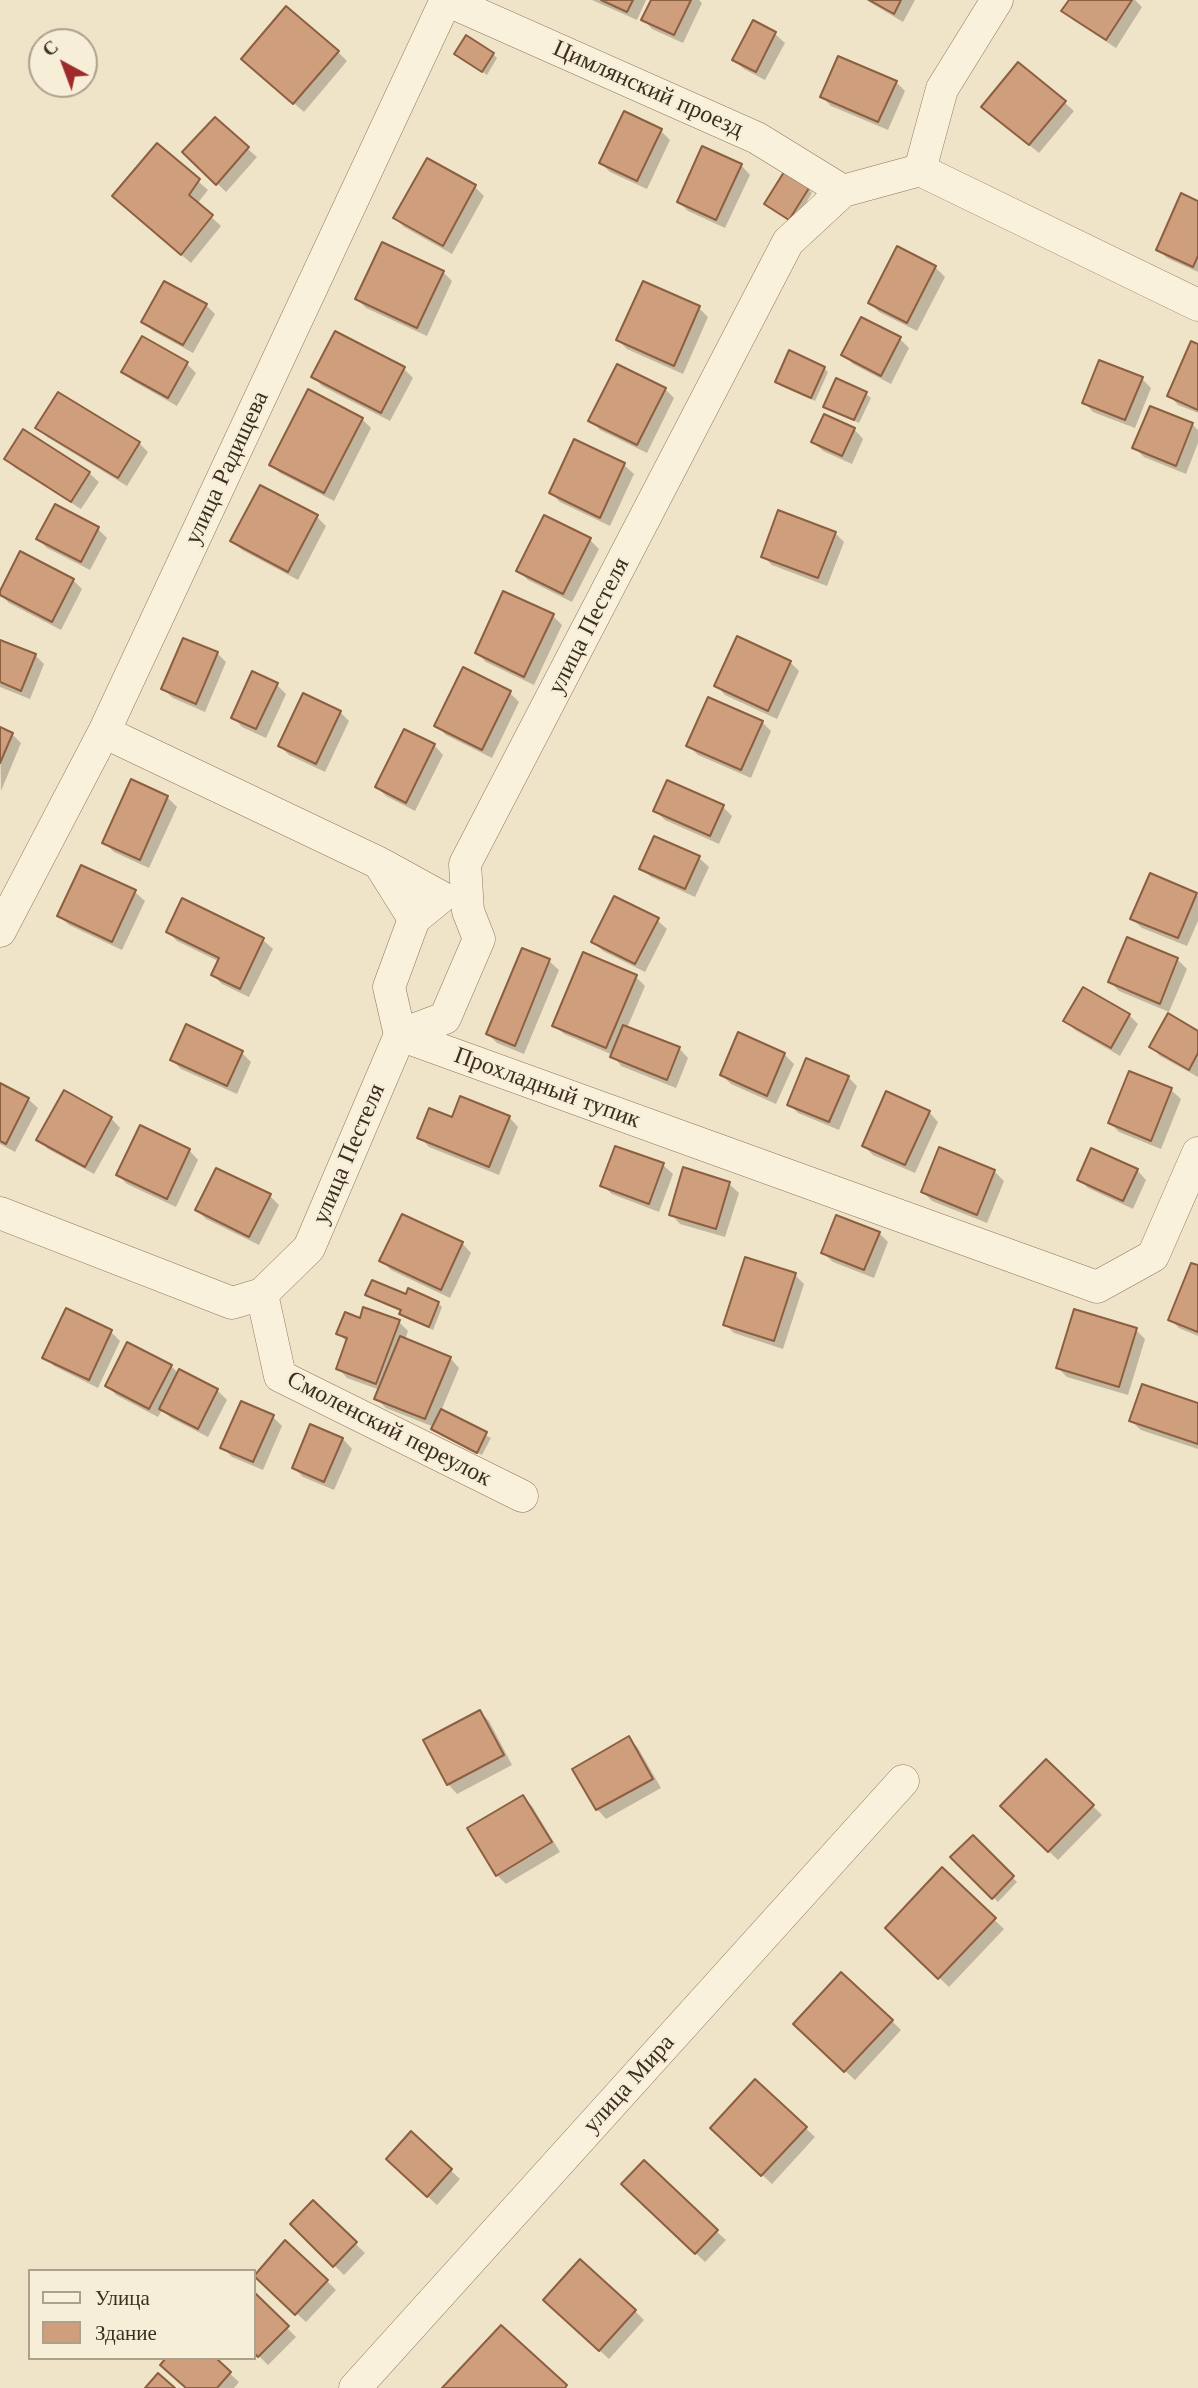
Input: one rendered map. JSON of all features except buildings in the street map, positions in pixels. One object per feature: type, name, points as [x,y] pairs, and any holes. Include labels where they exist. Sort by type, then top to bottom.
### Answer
[{"type":"street","name":"Цимлянский проезд","points":[[446,0],[757,138],[843,191]]},
{"type":"street","name":"улица Радищева","points":[[0,932],[104,732],[446,0]]},
{"type":"street","points":[[996,0],[942,89],[920,170],[1198,305]]},
{"type":"street","name":"улица Пестеля","points":[[262,1294],[309,1248],[400,1035],[444,1018],[479,939],[454,904],[465,864],[788,242],[843,191],[920,170]]},
{"type":"street","points":[[104,732],[379,863],[454,904]]},
{"type":"street","points":[[379,863],[414,919]]},
{"type":"street","points":[[400,1035],[389,987],[414,919],[454,904]]},
{"type":"street","name":"Прохладный тупик","points":[[400,1035],[1097,1287],[1153,1256],[1198,1153]]},
{"type":"street","points":[[0,1213],[232,1303],[262,1294]]},
{"type":"street","name":"Смоленский переулок","points":[[262,1294],[279,1376],[522,1496]]},
{"type":"street","name":"улица Мира","points":[[355,2388],[903,1781]]}]
